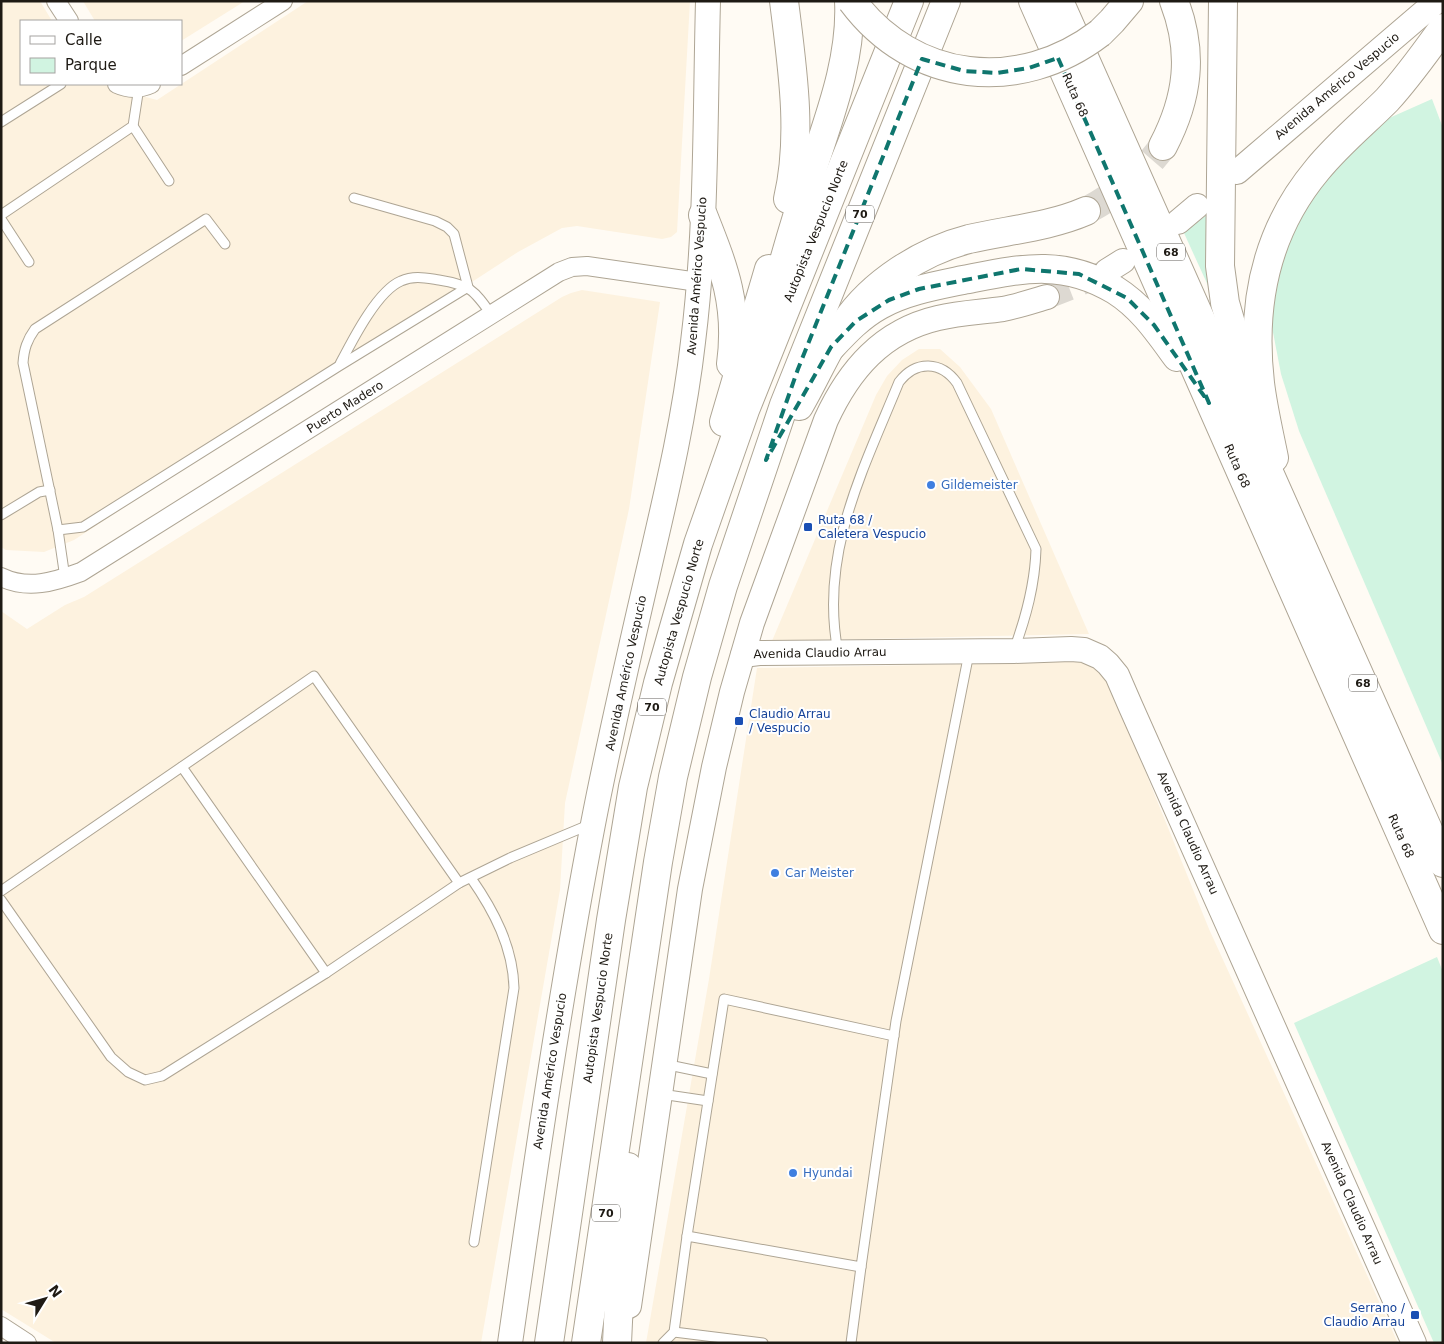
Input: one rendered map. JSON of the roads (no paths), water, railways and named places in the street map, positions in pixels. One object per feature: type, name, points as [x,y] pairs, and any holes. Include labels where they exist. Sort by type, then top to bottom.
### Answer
[{"type":"highway","points":[[724,420],[782,227],[793,180],[796,154],[791,66],[784,1]]},
{"type":"highway","points":[[718,469],[769,317],[783,264],[839,83],[847,44],[850,1]]},
{"type":"highway","points":[[850,1],[874,26],[901,48],[932,63],[964,71],[997,73],[1029,68],[1067,54],[1100,33],[1129,1]]},
{"type":"highway","name":"Autopista Vespucio Norte","points":[[549,1343],[611,920],[633,787],[668,645],[698,544],[743,418],[909,1]]},
{"type":"highway","name":"70","points":[[586,1343],[659,854],[680,745],[723,586],[798,369],[946,1]]},
{"type":"highway","name":"Ruta 68","points":[[1033,1],[1443,930]]},
{"type":"highway","name":"Ruta 68","points":[[1059,1],[1443,863]]},
{"type":"highway","points":[[1163,146],[1181,103],[1186,75],[1185,44],[1174,1]]},
{"type":"highway","points":[[1223,1],[1219,245],[1222,286],[1233,334],[1282,503]]},
{"type":"highway","points":[[1222,82],[1229,44],[1241,1]]},
{"type":"highway","points":[[1282,503],[1260,386],[1257,346],[1259,300],[1274,242],[1297,199],[1318,170],[1402,83],[1443,28]]},
{"type":"highway","points":[[766,460],[846,321],[859,305],[892,277],[924,257],[966,240],[1061,220],[1086,211]]},
{"type":"highway","points":[[703,215],[721,262],[730,294],[733,321],[732,355],[714,499]]},
{"type":"highway","points":[[831,347],[865,314],[884,303],[910,292],[1021,269],[1059,270],[1079,274],[1100,282],[1136,305],[1154,325],[1209,403]]},
{"type":"highway","points":[[617,1343],[621,1258],[628,1183],[625,1083]]},
{"type":"highway","points":[[531,1343],[577,1152]]},
{"type":"main road","name":"Avenida Américo Vespucio","points":[[510,1343],[562,988],[593,822],[674,462],[688,384],[694,340],[703,215],[708,1]]},
{"type":"main road","name":"Avenida Américo Vespucio","points":[[1238,172],[1437,1]]},
{"type":"main road","points":[[1178,222],[1197,206]]},
{"type":"main road","points":[[624,1343],[664,1064],[698,847],[723,729],[742,654],[821,433],[837,398],[854,371],[882,344],[897,334],[921,323],[940,318],[1017,306],[1048,297]]},
{"type":"main road","name":"Avenida Claudio Arrau","points":[[742,654],[1072,649],[1084,650],[1100,657],[1108,664],[1117,675],[1414,1343]]},
{"type":"street","points":[[56,1],[68,20]]},
{"type":"street","points":[[182,65],[283,1]]},
{"type":"street","points":[[120,85],[129,88],[145,86]]},
{"type":"street","name":"Puerto Madero","points":[[1,577],[20,584],[34,585],[66,578],[80,572],[559,272],[587,266],[698,282]]},
{"type":"street","points":[[1,1326],[27,1343]]},
{"type":"lane","points":[[1,122],[59,85]]},
{"type":"lane","points":[[1,215],[133,126],[145,86]]},
{"type":"lane","points":[[133,126],[169,181]]},
{"type":"lane","points":[[354,198],[435,221],[446,226],[454,234],[468,287]]},
{"type":"lane","points":[[1,219],[29,262]]},
{"type":"lane","points":[[66,578],[50,490],[23,363],[30,336],[35,329],[206,219],[225,244]]},
{"type":"lane","points":[[339,366],[352,339],[377,302],[393,285],[402,280],[420,277],[457,283],[468,287],[478,295],[491,314]]},
{"type":"lane","points":[[58,530],[83,527],[468,287]]},
{"type":"lane","points":[[838,652],[834,618],[835,575],[843,528],[850,504],[899,382],[910,371],[926,366],[941,368],[957,383],[1036,549],[1032,595],[1014,651]]},
{"type":"lane","points":[[1,515],[39,492],[50,490]]},
{"type":"lane","points":[[851,1343],[894,1036],[969,651]]},
{"type":"lane","points":[[1,891],[314,676],[459,883]]},
{"type":"lane","points":[[182,767],[326,973]]},
{"type":"lane","points":[[1,900],[111,1057],[128,1072],[145,1080],[162,1076],[326,973],[459,883],[510,858],[593,822]]},
{"type":"lane","points":[[471,878],[485,897],[503,934],[512,965],[514,988],[474,1242]]},
{"type":"lane","points":[[663,1343],[674,1332],[724,999],[894,1036]]},
{"type":"lane","points":[[664,1064],[712,1074]]},
{"type":"lane","points":[[660,1094],[708,1101]]},
{"type":"lane","points":[[687,1236],[862,1267]]},
{"type":"lane","points":[[674,1332],[763,1343]]},
{"type":"tunnel","points":[[1086,211],[1108,198],[1138,175],[1163,146]]},
{"type":"tunnel","points":[[1047,297],[1103,273]]},
{"type":"place","name":"Gildemeister","points":[[931,485]]},
{"type":"place","name":"Ruta 68 / Caletera Vespucio","points":[[808,527]]},
{"type":"place","name":"Claudio Arrau / Vespucio","points":[[739,721]]},
{"type":"place","name":"Car Meister","points":[[775,873]]},
{"type":"place","name":"Hyundai","points":[[793,1173]]},
{"type":"place","name":"Serrano / Claudio Arrau","points":[[1415,1315]]}]
